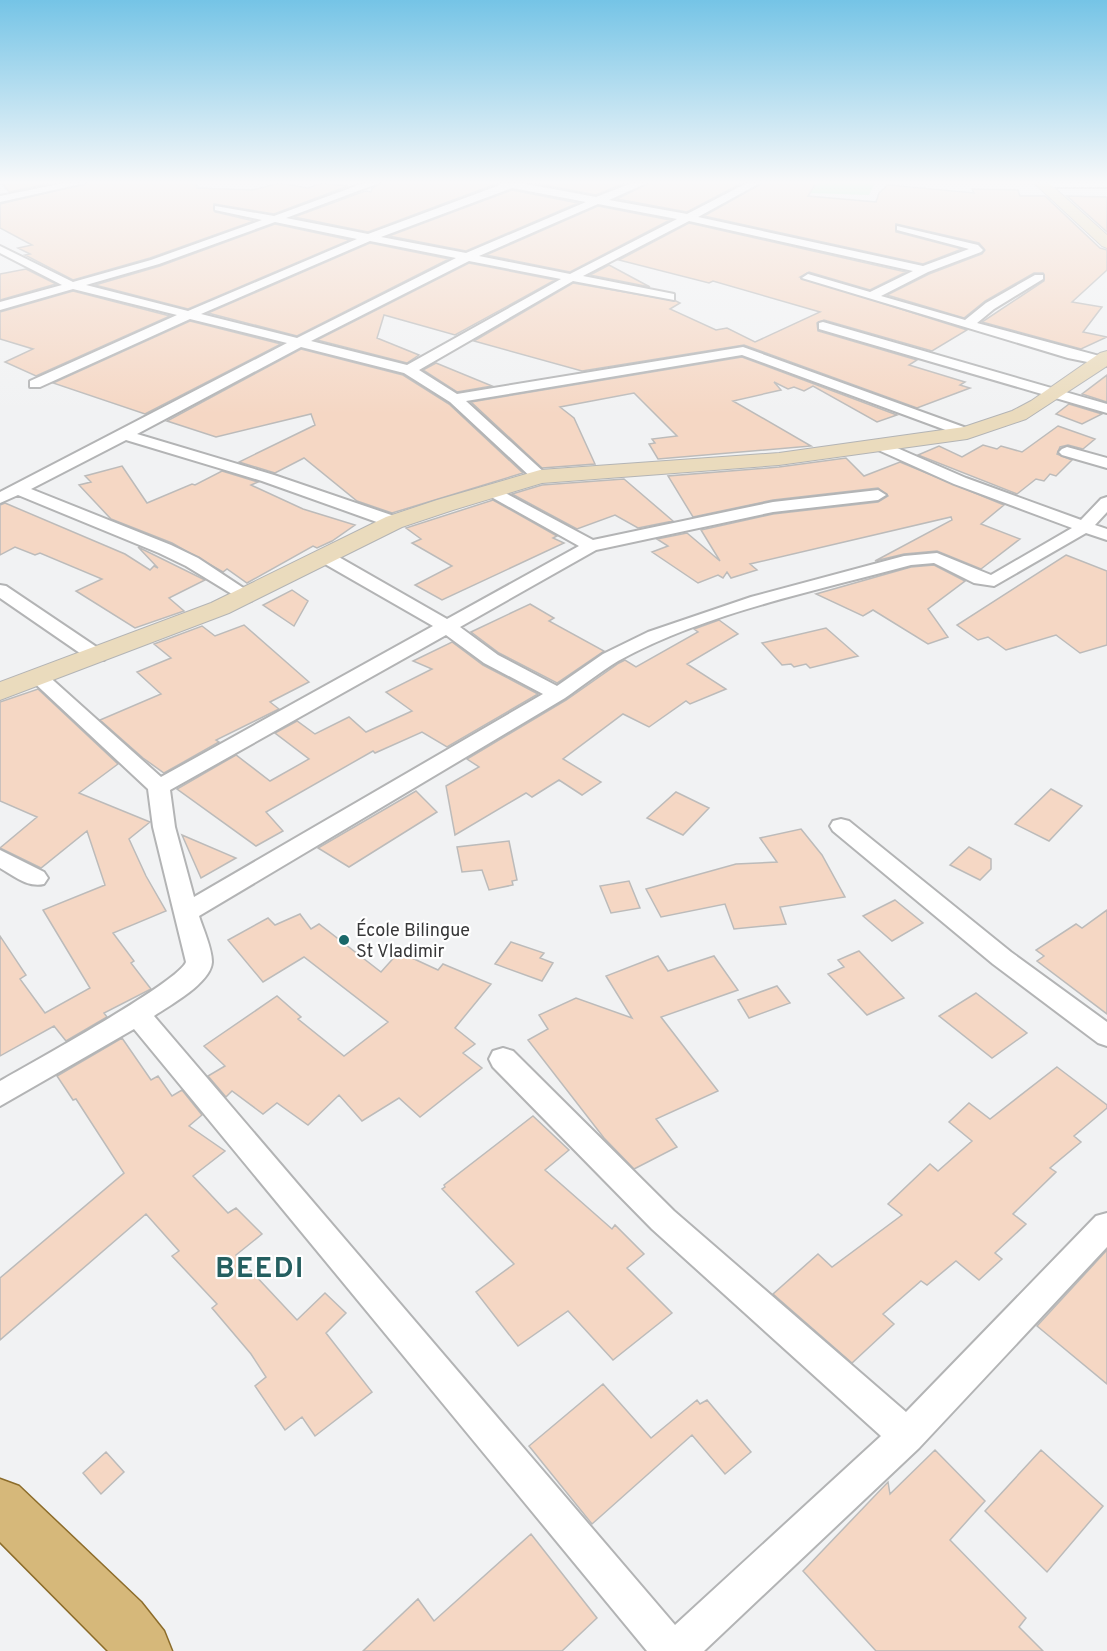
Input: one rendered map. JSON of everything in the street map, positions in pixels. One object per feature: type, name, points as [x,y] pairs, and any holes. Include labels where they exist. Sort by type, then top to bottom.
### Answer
[{"type":"main road","points":[[0,1504],[121,1622],[144,1651]]},
{"type":"street","points":[[22,260],[72,285],[409,370],[455,399],[540,477]]},
{"type":"street","points":[[0,306],[160,260]]},
{"type":"street","points":[[35,384],[190,313],[315,260]]},
{"type":"street","points":[[0,498],[459,260]]},
{"type":"street","points":[[479,260],[669,297]]},
{"type":"street","points":[[409,370],[607,260]]},
{"type":"street","points":[[879,260],[924,270]]},
{"type":"street","points":[[871,296],[949,260]]},
{"type":"street","points":[[969,323],[990,306],[1039,277]]},
{"type":"street","points":[[808,279],[914,310],[969,323],[1073,355],[1106,360]]},
{"type":"street","points":[[823,326],[1107,409]]},
{"type":"street","points":[[455,399],[743,351],[968,433]]},
{"type":"street","points":[[0,692],[245,597],[394,522],[492,491],[540,477],[768,460],[968,433],[1019,415],[1106,360]]},
{"type":"street","points":[[124,435],[268,478],[394,522]]},
{"type":"street","points":[[881,446],[960,481],[1107,535]]},
{"type":"street","points":[[1067,452],[1107,464]]},
{"type":"street","points":[[17,489],[165,549],[192,562],[245,597]]},
{"type":"street","points":[[492,491],[591,546]]},
{"type":"street","points":[[159,787],[591,546],[773,507],[878,495]]},
{"type":"street","points":[[188,911],[558,694],[632,646],[724,612],[889,564],[937,558],[980,579],[994,581],[1083,528],[1107,502]]},
{"type":"street","points":[[324,556],[448,627],[491,659],[558,694]]},
{"type":"street","points":[[0,590],[97,656]]},
{"type":"street","points":[[0,1095],[137,1014],[196,971],[199,962],[188,911],[164,827],[159,787],[38,677]]},
{"type":"street","points":[[841,826],[1002,958],[1107,1036]]},
{"type":"street","points":[[0,858],[36,878]]},
{"type":"street","points":[[137,1014],[674,1651],[907,1436],[1107,1226]]},
{"type":"street","points":[[502,1059],[663,1220],[907,1436]]},
{"type":"building","points":[[35,260],[143,260],[73,280]]},
{"type":"building","points":[[176,260],[303,260],[188,309],[95,285]]},
{"type":"building","points":[[331,260],[447,260],[297,336],[208,313]]},
{"type":"building","points":[[511,260],[593,260],[570,272]]},
{"type":"building","points":[[619,260],[853,260],[906,272],[870,290],[809,272],[800,277],[967,330],[932,351],[824,320],[817,323],[818,331],[917,360],[909,365],[965,382],[960,385],[970,388],[917,408],[744,345],[582,371],[474,341],[573,283],[676,301],[680,303],[670,309],[716,330],[727,328],[755,342],[820,312],[713,281],[709,283]]},
{"type":"building","points":[[905,260],[933,260],[923,264]]},
{"type":"building","points":[[966,260],[1107,260],[1107,270],[1072,302],[1102,307],[1083,332],[1107,337],[1081,349],[982,322],[1044,281],[1043,273],[1034,273],[985,301],[964,318],[887,295],[929,274]]},
{"type":"building","points":[[469,263],[555,280],[455,335],[384,315],[377,338],[419,355],[407,363],[317,340]]},
{"type":"building","points":[[609,265],[650,287],[590,275]]},
{"type":"building","points":[[26,269],[56,284],[0,300],[0,274]]},
{"type":"building","points":[[73,291],[170,316],[36,376],[5,362],[33,349],[0,339],[0,312]]},
{"type":"building","points":[[190,321],[281,344],[145,414],[53,383]]},
{"type":"building","points":[[301,349],[403,375],[449,404],[523,473],[392,513],[357,501],[304,458],[275,473],[239,462],[315,425],[311,414],[216,437],[167,421]]},
{"type":"building","points":[[742,357],[897,415],[877,422],[813,386],[804,391],[794,387],[788,389],[774,382],[781,390],[733,401],[811,446],[658,459],[649,444],[655,443],[652,439],[677,436],[634,393],[560,407],[574,418],[595,464],[542,468],[471,402]]},
{"type":"building","points":[[436,363],[492,386],[457,392],[423,370]]},
{"type":"building","points":[[1107,375],[1107,402],[1082,394]]},
{"type":"building","points":[[1069,404],[1102,414],[1082,424],[1056,414]]},
{"type":"building","points":[[1058,426],[1095,439],[1083,449],[1068,445],[1060,447],[1057,454],[1072,460],[1056,476],[1050,474],[1044,481],[1036,479],[1017,494],[918,455],[939,446],[962,457],[983,445],[997,449],[1001,446],[1022,452]]},
{"type":"building","points":[[846,458],[864,476],[900,462],[1004,505],[981,524],[1020,539],[981,569],[937,551],[904,554],[875,561],[952,520],[951,517],[750,564],[757,570],[731,578],[727,572],[723,578],[718,575],[698,583],[652,552],[668,546],[657,539],[687,533],[720,561],[701,530],[773,514],[878,502],[888,496],[878,488],[773,500],[693,517],[668,476],[779,467]]},
{"type":"building","points":[[122,466],[147,503],[192,484],[195,485],[222,471],[258,482],[251,485],[303,509],[355,525],[332,541],[317,548],[313,546],[247,583],[227,569],[223,572],[172,543],[111,519],[79,485],[91,482],[85,476]]},
{"type":"building","points":[[624,479],[673,521],[638,528],[615,515],[577,529],[512,494],[542,485]]},
{"type":"building","points":[[493,500],[557,536],[553,538],[564,543],[442,600],[415,585],[452,566],[412,543],[421,539],[406,528]]},
{"type":"building","points":[[5,503],[125,554],[150,570],[154,566],[158,568],[138,547],[205,580],[169,598],[184,611],[135,628],[76,591],[102,579],[40,553],[35,555],[15,547],[0,555],[0,505]]},
{"type":"building","points":[[1066,555],[1107,571],[1107,645],[1080,653],[1056,635],[1006,650],[988,637],[978,640],[957,625]]},
{"type":"building","points":[[934,565],[965,581],[928,609],[948,637],[928,644],[873,610],[863,616],[816,594],[911,567]]},
{"type":"building","points":[[292,590],[308,601],[294,626],[263,605]]},
{"type":"building","points":[[530,604],[554,618],[549,621],[604,651],[557,683],[499,653],[471,632]]},
{"type":"building","points":[[719,620],[738,634],[687,664],[726,689],[690,704],[686,701],[649,727],[623,714],[563,759],[601,782],[582,795],[559,780],[532,797],[526,793],[455,835],[446,786],[479,767],[467,759],[566,700],[619,663],[625,660],[636,667],[698,632],[694,629]]},
{"type":"building","points":[[244,625],[309,682],[270,702],[279,709],[216,740],[219,742],[164,773],[143,758],[100,720],[161,694],[137,672],[171,658],[154,644],[202,626],[215,636]]},
{"type":"building","points":[[826,628],[858,656],[810,668],[806,664],[794,667],[791,664],[782,665],[762,643]]},
{"type":"building","points":[[452,642],[483,665],[538,694],[447,747],[422,732],[375,753],[373,751],[266,812],[283,831],[256,846],[177,789],[236,755],[270,781],[309,759],[275,733],[297,721],[315,734],[349,717],[366,732],[412,711],[386,692],[432,669],[413,661]]},
{"type":"building","points":[[38,689],[118,764],[79,793],[150,822],[129,839],[166,911],[113,933],[134,961],[131,963],[151,989],[104,1013],[107,1017],[66,1041],[54,1026],[0,1056],[0,936],[26,975],[20,979],[45,1013],[90,988],[43,910],[105,885],[87,831],[41,868],[0,848],[37,817],[0,801],[0,702]]},
{"type":"building","points":[[1051,789],[1082,806],[1049,841],[1015,824]]},
{"type":"building","points":[[416,791],[437,812],[349,867],[318,848]]},
{"type":"building","points":[[676,792],[709,808],[683,835],[647,818]]},
{"type":"building","points":[[801,829],[822,855],[845,897],[780,907],[786,924],[734,929],[725,904],[661,917],[646,889],[736,864],[777,862],[760,838]]},
{"type":"building","points":[[182,835],[236,858],[201,878]]},
{"type":"building","points":[[509,841],[517,880],[512,881],[513,885],[489,890],[482,870],[462,872],[457,847]]},
{"type":"building","points":[[969,847],[991,859],[991,869],[980,880],[950,865]]},
{"type":"building","points":[[629,881],[640,908],[611,913],[600,886]]},
{"type":"building","points":[[895,900],[923,923],[892,941],[863,916]]},
{"type":"building","points":[[1107,910],[1107,1014],[1037,961],[1044,956],[1036,950],[1076,924],[1082,928]]},
{"type":"building","points":[[300,914],[311,929],[319,924],[381,972],[399,952],[438,970],[443,964],[491,984],[455,1028],[475,1044],[463,1053],[482,1068],[420,1117],[399,1098],[362,1121],[339,1095],[308,1125],[277,1103],[263,1114],[232,1091],[226,1097],[208,1076],[225,1066],[204,1046],[277,996],[301,1017],[298,1019],[344,1056],[388,1022],[304,957],[263,982],[228,940],[268,918],[275,925]]},
{"type":"building","points":[[511,942],[544,953],[540,958],[553,963],[542,981],[495,964]]},
{"type":"building","points":[[859,951],[904,998],[867,1015],[828,974],[844,967],[838,960]]},
{"type":"building","points":[[658,956],[668,971],[714,956],[738,990],[661,1017],[718,1091],[656,1119],[677,1147],[634,1169],[604,1138],[528,1040],[548,1029],[539,1015],[576,998],[632,1018],[606,976]]},
{"type":"building","points":[[777,986],[790,1003],[749,1018],[738,1000]]},
{"type":"building","points":[[976,993],[1027,1033],[992,1058],[939,1016]]},
{"type":"building","points":[[122,1038],[151,1080],[158,1076],[172,1096],[182,1090],[202,1115],[189,1126],[225,1151],[193,1176],[228,1213],[236,1208],[262,1234],[236,1255],[297,1320],[325,1293],[346,1313],[326,1333],[372,1392],[315,1436],[302,1417],[285,1430],[255,1386],[266,1377],[251,1354],[212,1308],[217,1304],[172,1256],[179,1251],[146,1214],[0,1340],[0,1278],[124,1173],[76,1099],[73,1100],[57,1076]]},
{"type":"building","points":[[1057,1067],[1107,1105],[1107,1108],[1074,1136],[1081,1142],[1050,1168],[1056,1172],[1013,1214],[1026,1224],[995,1253],[1002,1259],[979,1280],[956,1261],[927,1285],[921,1281],[883,1314],[894,1324],[852,1363],[773,1294],[818,1254],[832,1267],[902,1215],[888,1204],[930,1164],[938,1171],[972,1141],[949,1122],[969,1103],[990,1119]]},
{"type":"building","points":[[533,1116],[569,1150],[545,1170],[612,1229],[615,1225],[644,1254],[627,1268],[672,1313],[613,1360],[568,1311],[518,1346],[476,1292],[514,1264],[442,1189],[444,1185]]},
{"type":"building","points":[[1107,1250],[1107,1384],[1037,1326]]},
{"type":"building","points":[[603,1384],[651,1438],[697,1400],[700,1404],[707,1400],[751,1452],[725,1474],[692,1435],[592,1524],[529,1446]]},
{"type":"building","points":[[935,1450],[985,1501],[950,1540],[1026,1618],[1019,1627],[1043,1651],[876,1651],[803,1571],[888,1482],[890,1494]]},
{"type":"building","points":[[1041,1450],[1103,1506],[1047,1572],[985,1511]]},
{"type":"building","points":[[106,1452],[124,1472],[101,1494],[83,1473]]},
{"type":"building","points":[[531,1534],[597,1618],[562,1651],[363,1651],[418,1599],[434,1621]]},
{"type":"place","name":"École Bilingue St Vladimir","points":[[344,940]]},
{"type":"district","name":"BEEDI","points":[[260,1267]]}]
